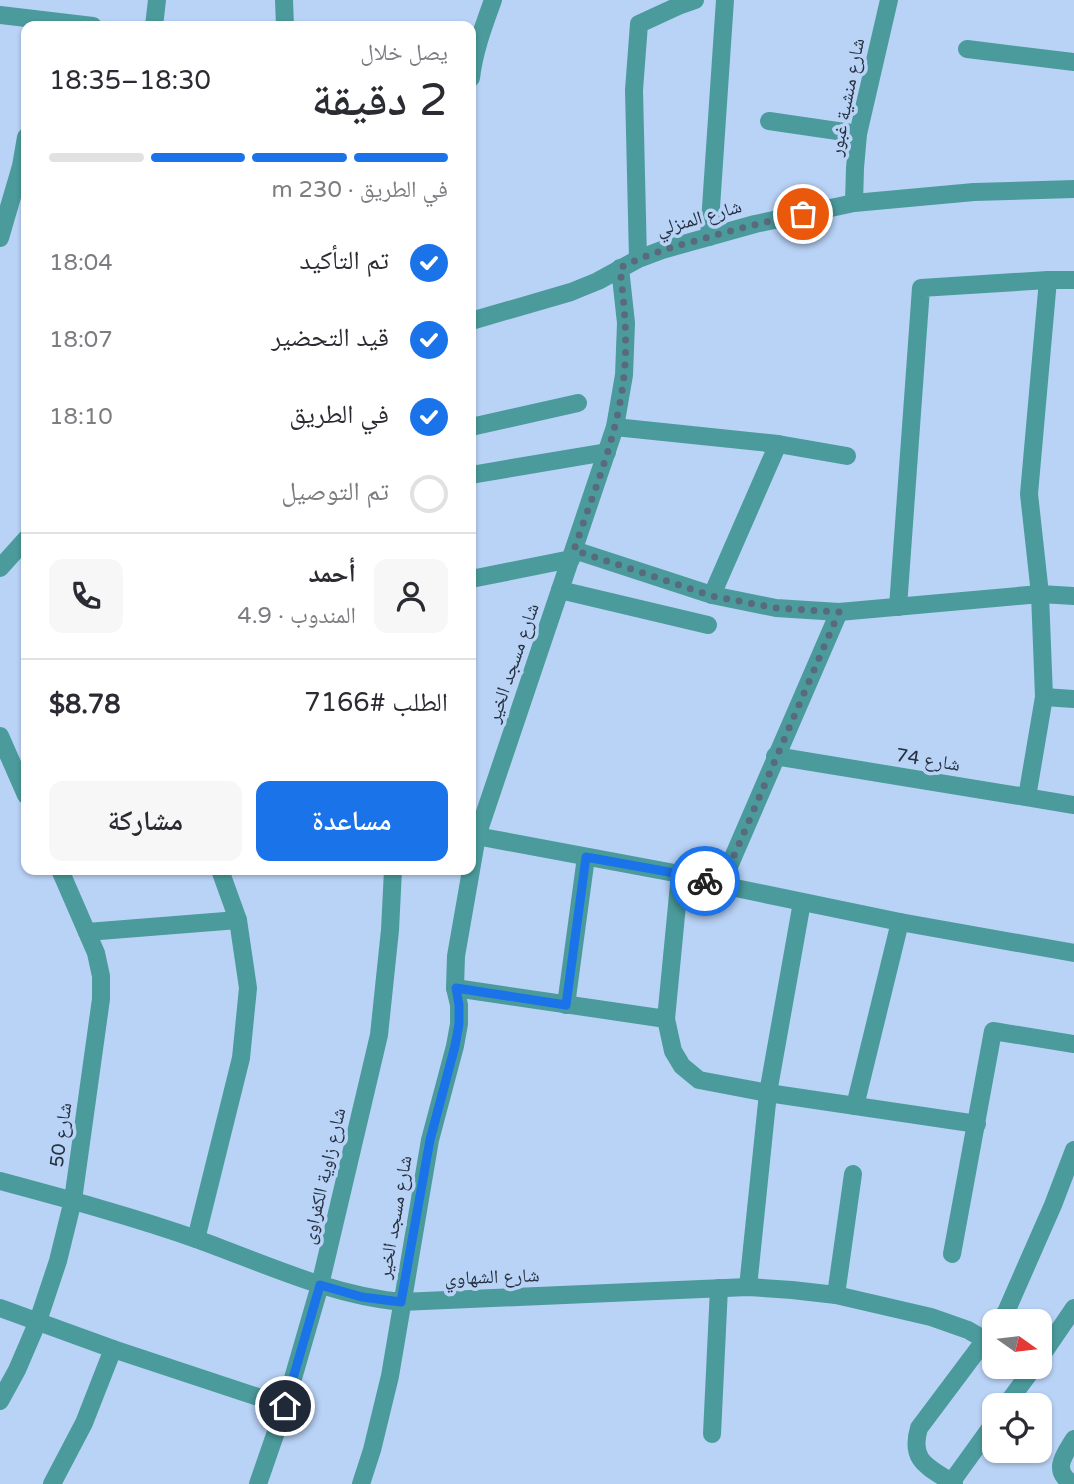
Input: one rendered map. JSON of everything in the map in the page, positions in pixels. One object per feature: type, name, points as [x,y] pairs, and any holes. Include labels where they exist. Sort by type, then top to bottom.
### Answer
[{"type":"street","points":[[155,21],[157,0]]},
{"type":"street","points":[[284,0],[285,21]]},
{"type":"street","points":[[476,51],[493,0]]},
{"type":"street","points":[[709,237],[725,0]]},
{"type":"street","name":"شارع منشية غبور","points":[[854,203],[858,134],[889,0]]},
{"type":"street","points":[[638,259],[634,90],[639,23],[683,2]]},
{"type":"street","points":[[0,15],[33,21]]},
{"type":"street","points":[[967,48],[1074,62]]},
{"type":"street","points":[[769,121],[858,134]]},
{"type":"street","points":[[0,238],[21,166]]},
{"type":"street","name":"شارع المنزلي","points":[[476,320],[571,292],[662,250],[755,224],[854,203],[974,192],[1074,189]]},
{"type":"street","name":"شارع مسجد الخير","points":[[476,829],[561,590],[615,427],[624,375],[626,323],[620,268]]},
{"type":"street","points":[[1027,797],[1044,697],[1040,594],[1029,494],[1048,280]]},
{"type":"street","points":[[898,607],[921,288],[1074,280]]},
{"type":"street","points":[[476,426],[578,403]]},
{"type":"street","points":[[615,427],[778,444],[847,456]]},
{"type":"street","points":[[712,596],[778,444]]},
{"type":"street","points":[[476,474],[607,452]]},
{"type":"street","points":[[2,563],[21,544]]},
{"type":"street","points":[[476,578],[572,554],[712,596],[776,608],[839,612],[1040,594],[1074,596]]},
{"type":"street","points":[[561,590],[708,625]]},
{"type":"street","points":[[721,886],[839,612]]},
{"type":"street","points":[[1044,697],[1074,699]]},
{"type":"street","points":[[0,736],[20,763]]},
{"type":"street","name":"شارع 74","points":[[775,756],[1074,805]]},
{"type":"street","points":[[476,835],[680,874],[721,886],[900,922],[1074,953]]},
{"type":"street","points":[[566,1005],[586,857]]},
{"type":"street","points":[[680,874],[666,1019],[673,1051],[682,1066],[699,1080],[977,1124]]},
{"type":"street","name":"شارع 50","points":[[0,1401],[38,1321],[58,1261],[73,1200],[101,999],[101,976],[96,953],[62,875]]},
{"type":"street","points":[[196,1239],[241,1058],[248,988],[238,920],[222,875]]},
{"type":"street","name":"شارع زاوية الكفراوى","points":[[258,1484],[285,1406],[320,1285],[379,1035],[393,875]]},
{"type":"street","name":"شارع مسجد الخير","points":[[361,1484],[390,1377],[430,1140],[457,1035],[459,1005],[456,956],[468,875]]},
{"type":"street","points":[[748,1287],[768,1093],[802,902]]},
{"type":"street","points":[[87,932],[238,920]]},
{"type":"street","points":[[855,1106],[900,922]]},
{"type":"street","points":[[456,988],[666,1019]]},
{"type":"street","points":[[952,1254],[993,1031],[1074,1044]]},
{"type":"street","points":[[1007,1309],[1074,1150]]},
{"type":"street","points":[[836,1295],[853,1174]]},
{"type":"street","name":"شارع الشهاوي","points":[[0,1181],[73,1200],[196,1239],[320,1285],[362,1297],[401,1302],[748,1287],[836,1295],[950,1322],[982,1334]]},
{"type":"street","points":[[712,1434],[719,1289]]},
{"type":"street","points":[[0,1308],[285,1406]]},
{"type":"street","points":[[1052,1338],[1074,1308]]},
{"type":"street","points":[[982,1348],[919,1428],[915,1441],[916,1453],[922,1462],[952,1484],[982,1440]]},
{"type":"street","points":[[52,1484],[84,1423],[113,1349]]},
{"type":"street","points":[[1073,1484],[1062,1474],[1060,1465],[1074,1439]]},
{"type":"way so far","points":[[705,881],[721,886],[839,612],[776,608],[712,596],[574,550],[615,427],[624,375],[626,323],[620,268],[662,250],[755,224],[803,214]]},
{"type":"route","points":[[285,1406],[320,1285],[362,1297],[401,1302],[430,1140],[459,1024],[456,988],[566,1005],[586,857],[705,881]]}]
